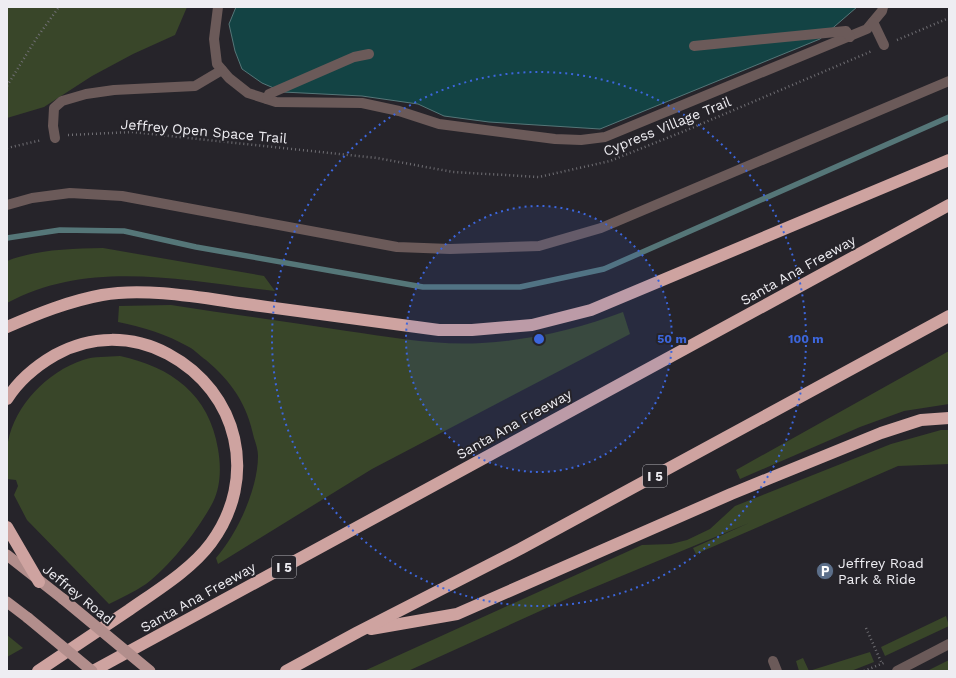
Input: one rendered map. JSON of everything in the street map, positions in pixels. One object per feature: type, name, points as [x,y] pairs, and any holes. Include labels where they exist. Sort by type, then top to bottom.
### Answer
[{"type":"highway","points":[[7,327],[36,314],[77,301],[102,295],[128,293],[179,294],[438,330],[472,330],[532,325],[591,310],[949,160]]},
{"type":"highway","name":"Santa Ana Freeway","points":[[92,671],[949,205]]},
{"type":"highway","name":"I 5","points":[[286,671],[358,632],[520,549],[949,316]]},
{"type":"highway","points":[[7,398],[28,373],[65,350],[77,345],[95,341],[132,341],[166,353],[180,360],[203,378],[224,409],[231,424],[238,454],[236,486],[230,509],[210,544],[164,586],[38,671]]},
{"type":"highway","points":[[358,632],[457,614],[731,494],[881,433],[921,420],[949,418]]},
{"type":"highway","points":[[7,526],[40,582]]},
{"type":"main road","name":"Jeffrey Road","points":[[7,555],[150,671]]},
{"type":"main road","points":[[7,602],[92,671]]},
{"type":"lane","points":[[218,7],[214,39],[217,64],[248,93],[276,102],[362,103],[399,110],[439,124],[581,140],[606,137],[867,29],[883,7]]},
{"type":"lane","points":[[873,22],[884,45]]},
{"type":"lane","points":[[694,46],[846,31],[850,36]]},
{"type":"lane","points":[[267,99],[270,94],[276,91],[354,57],[369,54]]},
{"type":"lane","points":[[55,138],[53,126],[54,108],[62,101],[86,94],[114,90],[195,86],[222,70]]},
{"type":"lane","points":[[7,205],[32,198],[70,193],[122,196],[397,247],[450,249],[539,246],[601,228],[949,81]]},
{"type":"lane","points":[[897,671],[949,644]]},
{"type":"lane","points":[[773,661],[776,671]]},
{"type":"path","points":[[7,86],[59,7]]},
{"type":"path","name":"Cypress Village Trail","points":[[377,158],[453,172],[539,177],[610,161],[687,130],[949,18]]},
{"type":"path","name":"Jeffrey Open Space Trail","points":[[7,148],[72,134],[132,132],[377,158]]},
{"type":"path","points":[[866,628],[882,664]]},
{"type":"green space","points":[[7,7],[187,7],[175,35],[133,54],[92,76],[44,107],[7,118]]},
{"type":"green space","points":[[103,248],[264,276],[275,291],[208,282],[139,276],[105,277],[72,281],[39,289],[7,303],[7,261],[42,252],[66,249]]},
{"type":"green space","points":[[171,305],[397,338],[465,344],[500,342],[554,333],[589,324],[623,312],[630,334],[372,469],[218,564],[216,558],[239,524],[250,496],[257,469],[257,449],[243,404],[231,385],[215,368],[193,350],[172,338],[136,326],[118,322],[119,306]]},
{"type":"green space","points":[[949,351],[949,404],[904,411],[860,427],[740,479],[736,470]]},
{"type":"green space","points":[[120,356],[156,367],[185,386],[196,398],[206,413],[213,430],[218,449],[220,476],[216,496],[207,513],[192,535],[174,557],[146,584],[109,604],[27,520],[14,495],[18,486],[16,480],[7,479],[6,456],[12,428],[18,415],[25,403],[45,381],[70,365],[83,360],[96,357]]},
{"type":"green space","points":[[941,430],[949,430],[949,464],[898,466],[696,554],[693,548],[749,523],[571,597],[408,671],[364,671],[642,545],[671,544],[687,540],[710,529],[735,506],[891,444]]},
{"type":"green space","points":[[946,616],[949,626],[885,656],[881,647]]},
{"type":"green space","points":[[7,635],[23,648],[7,657]]},
{"type":"green space","points":[[870,652],[874,662],[851,671],[809,671]]},
{"type":"green space","points":[[803,658],[809,671],[799,671],[796,661]]},
{"type":"green space","points":[[949,660],[949,671],[927,671]]},
{"type":"water","points":[[236,7],[857,7],[820,39],[600,129],[489,122],[444,116],[418,104],[362,96],[283,92],[262,83],[242,69],[235,51],[229,24]]},
{"type":"waterway","points":[[7,238],[60,230],[124,231],[196,247],[423,287],[520,287],[604,269],[949,117]]},
{"type":"place","name":"Jeffrey Road Park & Ride","points":[[825,571]]}]
